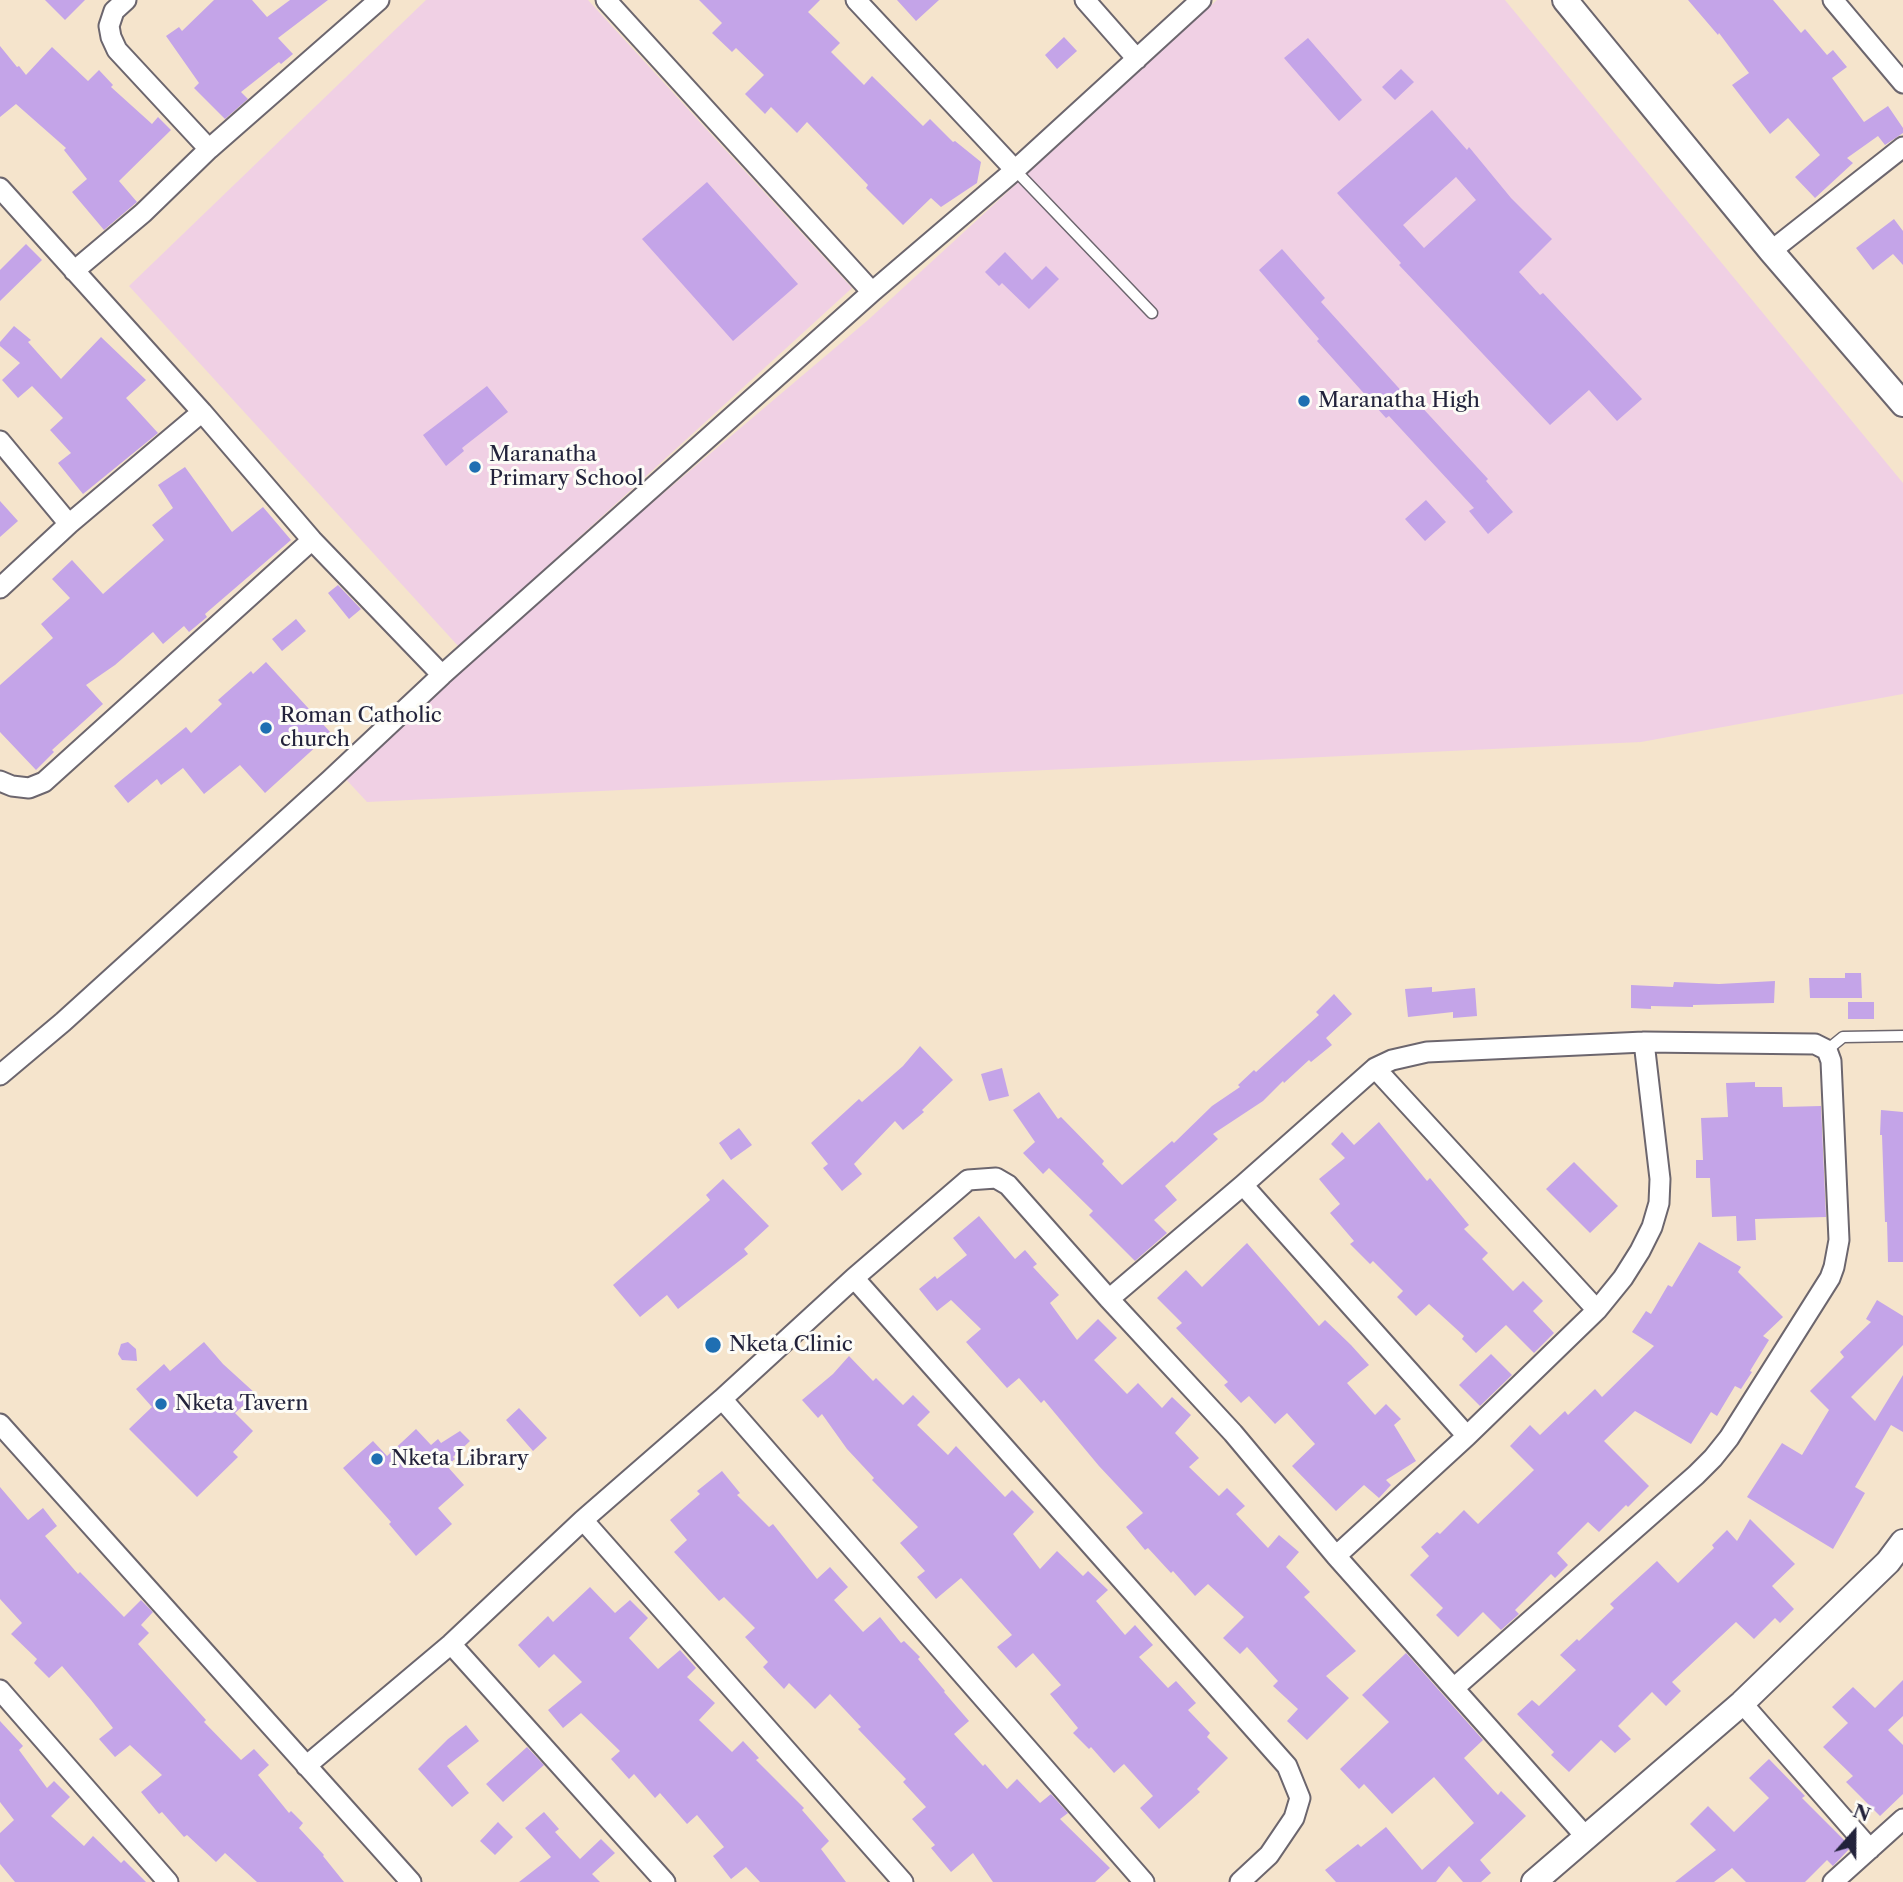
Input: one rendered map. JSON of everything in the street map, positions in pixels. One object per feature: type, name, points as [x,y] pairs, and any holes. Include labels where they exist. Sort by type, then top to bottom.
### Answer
[{"type":"street","points":[[126,0],[114,10],[109,26],[117,50],[209,149]]},
{"type":"street","points":[[74,271],[144,213],[209,149],[379,0]]},
{"type":"street","points":[[606,0],[872,292]]},
{"type":"street","points":[[856,0],[1015,170]]},
{"type":"street","points":[[1085,0],[1137,58]]},
{"type":"street","points":[[0,1075],[258,845],[442,675],[872,292],[1015,170],[1201,0]]},
{"type":"street","points":[[1565,0],[1771,251],[1903,404]]},
{"type":"street","points":[[1833,0],[1903,83]]},
{"type":"street","points":[[1771,251],[1903,147]]},
{"type":"street","points":[[0,188],[202,412],[312,541],[442,675]]},
{"type":"street","points":[[0,588],[69,524],[202,412]]},
{"type":"street","points":[[0,441],[69,524]]},
{"type":"street","points":[[0,781],[29,788],[44,782],[312,541]]},
{"type":"street","points":[[1336,1556],[1467,1436],[1597,1310],[1623,1278],[1640,1251],[1652,1227],[1659,1203],[1660,1179],[1644,1042]]},
{"type":"street","points":[[1109,1299],[1375,1068],[1392,1060],[1427,1052],[1644,1042],[1815,1044],[1827,1050],[1831,1060],[1839,1240],[1835,1267],[1830,1278],[1713,1458],[1454,1688]]},
{"type":"street","points":[[1375,1068],[1597,1310]]},
{"type":"street","points":[[306,1766],[452,1644],[583,1520],[968,1180],[996,1178],[1007,1185],[1233,1433],[1336,1556],[1586,1837]]},
{"type":"street","points":[[1242,1185],[1467,1436]]},
{"type":"street","points":[[854,1278],[1287,1766],[1300,1798],[1294,1818],[1269,1855],[1240,1882]]},
{"type":"street","points":[[722,1399],[1144,1882]]},
{"type":"street","points":[[0,1424],[411,1882]]},
{"type":"street","points":[[583,1520],[903,1882]]},
{"type":"street","points":[[1534,1882],[1742,1703],[1888,1562],[1903,1542]]},
{"type":"street","points":[[452,1644],[665,1882]]},
{"type":"street","points":[[0,1690],[168,1882]]},
{"type":"street","points":[[1742,1703],[1870,1849]]},
{"type":"street","points":[[1833,1882],[1903,1819]]},
{"type":"lane","points":[[1015,170],[1152,313]]},
{"type":"lane","points":[[1827,1050],[1843,1037],[1903,1035]]},
{"type":"shaded area","name":"Maranatha Primary School","points":[[426,0],[588,0],[852,288],[459,647],[129,286]]},
{"type":"shaded area","name":"Maranatha High","points":[[1217,0],[1505,0],[1903,483],[1903,694],[1641,742],[367,802],[342,775],[457,668],[868,320]]},
{"type":"building","points":[[45,0],[85,0],[65,20]]},
{"type":"building","points":[[214,0],[252,0],[267,17],[290,0],[328,0],[278,38],[293,54],[241,92],[248,99],[225,119],[194,88],[199,83],[166,36],[179,27],[182,31]]},
{"type":"building","points":[[699,0],[820,0],[808,12],[840,43],[831,52],[864,85],[872,76],[923,126],[930,119],[953,142],[981,162],[977,183],[941,207],[931,198],[903,225],[807,122],[797,133],[771,107],[765,114],[745,94],[764,75],[736,48],[732,52],[712,33],[722,23]]},
{"type":"building","points":[[897,0],[939,0],[916,21]]},
{"type":"building","points":[[1688,0],[1773,0],[1801,33],[1805,29],[1827,55],[1833,50],[1847,67],[1832,78],[1864,122],[1888,106],[1903,128],[1903,133],[1885,145],[1878,136],[1847,158],[1853,163],[1815,198],[1795,177],[1820,155],[1788,118],[1770,134],[1732,85],[1749,73],[1719,33],[1718,35]]},
{"type":"building","points":[[1064,37],[1077,51],[1057,69],[1045,55]]},
{"type":"building","points":[[1308,38],[1362,100],[1339,121],[1284,58]]},
{"type":"building","points":[[0,46],[26,75],[52,47],[88,81],[99,70],[113,85],[111,87],[152,124],[158,117],[171,130],[119,181],[137,202],[104,230],[72,192],[87,179],[64,150],[66,148],[16,104],[0,117]]},
{"type":"building","points":[[1401,69],[1414,82],[1395,100],[1382,87]]},
{"type":"building","points":[[1432,110],[1552,239],[1519,272],[1540,295],[1543,293],[1642,399],[1617,421],[1589,390],[1550,425],[1399,265],[1401,263],[1337,193]],"holes":[[[1456,177],[1476,200],[1424,248],[1403,225]]]},
{"type":"building","points":[[707,182],[798,284],[733,341],[642,239]]},
{"type":"building","points":[[1894,219],[1903,231],[1903,265],[1893,254],[1873,270],[1856,248]]},
{"type":"building","points":[[26,244],[42,260],[0,301],[0,270]]},
{"type":"building","points":[[1282,249],[1325,298],[1321,302],[1415,406],[1418,403],[1488,479],[1486,481],[1513,512],[1488,534],[1469,511],[1474,508],[1389,416],[1386,418],[1317,341],[1319,339],[1259,270]]},
{"type":"building","points":[[1005,252],[1032,280],[1046,266],[1059,279],[1029,309],[1002,283],[999,286],[985,272]]},
{"type":"building","points":[[14,326],[31,340],[28,342],[61,379],[101,337],[146,380],[126,398],[158,433],[83,494],[58,463],[71,453],[50,430],[63,418],[32,386],[18,398],[2,380],[20,363],[0,346],[0,342]]},
{"type":"building","points":[[487,386],[508,412],[462,448],[464,451],[446,466],[423,435]]},
{"type":"building","points":[[185,467],[232,532],[263,507],[291,540],[205,614],[207,617],[189,632],[184,626],[163,644],[153,632],[115,665],[86,685],[103,704],[52,750],[54,752],[36,770],[0,732],[0,685],[53,638],[41,624],[70,598],[52,579],[72,560],[103,594],[164,540],[152,525],[173,508],[158,485]]},
{"type":"building","points":[[1426,500],[1446,522],[1425,541],[1405,519]]},
{"type":"building","points":[[0,501],[18,521],[0,537]]},
{"type":"building","points":[[338,585],[361,609],[349,619],[328,593]]},
{"type":"building","points":[[296,619],[306,631],[282,651],[272,639]]},
{"type":"building","name":"Roman Catholic church","points":[[266,662],[331,733],[265,793],[240,765],[204,794],[183,768],[161,785],[157,779],[128,803],[114,786],[186,727],[191,733],[222,704],[218,700],[251,671],[253,674]]},
{"type":"building","points":[[1845,973],[1861,973],[1862,998],[1810,998],[1809,978],[1845,978]]},
{"type":"building","points":[[1775,981],[1774,1003],[1631,1008],[1631,985],[1673,987],[1674,982],[1719,984]]},
{"type":"building","points":[[1432,987],[1432,992],[1475,988],[1477,1016],[1453,1018],[1453,1012],[1408,1017],[1405,989]]},
{"type":"building","points":[[1334,994],[1352,1014],[1326,1038],[1332,1045],[1311,1062],[1309,1060],[1284,1083],[1283,1081],[1263,1101],[1213,1134],[1218,1139],[1165,1186],[1177,1200],[1154,1220],[1167,1233],[1135,1261],[1089,1215],[1093,1211],[1049,1168],[1043,1174],[1023,1153],[1035,1142],[1013,1110],[1039,1092],[1058,1119],[1061,1117],[1104,1161],[1102,1164],[1122,1185],[1172,1141],[1174,1143],[1212,1106],[1240,1087],[1238,1085],[1254,1070],[1256,1072],[1319,1015],[1316,1012]]},
{"type":"building","points":[[1848,1002],[1874,1002],[1874,1019],[1848,1019]]},
{"type":"building","points":[[920,1046],[953,1080],[922,1110],[924,1112],[903,1130],[895,1121],[854,1164],[862,1174],[842,1191],[823,1168],[828,1164],[811,1143],[859,1099],[862,1102],[903,1066]]},
{"type":"building","points":[[1002,1068],[1009,1096],[989,1101],[981,1074]]},
{"type":"building","points":[[1755,1082],[1755,1087],[1782,1087],[1783,1107],[1821,1106],[1826,1217],[1755,1219],[1756,1240],[1737,1241],[1736,1216],[1712,1217],[1710,1178],[1696,1178],[1696,1160],[1703,1160],[1701,1118],[1728,1117],[1726,1083]]},
{"type":"building","points":[[1881,1110],[1903,1112],[1903,1262],[1888,1262],[1880,1135]]},
{"type":"building","points":[[1379,1122],[1427,1181],[1430,1178],[1469,1225],[1464,1229],[1488,1253],[1482,1259],[1513,1291],[1523,1281],[1543,1301],[1533,1311],[1554,1333],[1534,1353],[1506,1325],[1476,1353],[1462,1339],[1464,1336],[1429,1304],[1416,1316],[1397,1297],[1403,1291],[1373,1261],[1370,1264],[1350,1244],[1354,1241],[1330,1213],[1340,1204],[1319,1179],[1345,1158],[1331,1144],[1342,1132],[1354,1145]]},
{"type":"building","points":[[739,1128],[752,1145],[731,1160],[719,1143]]},
{"type":"building","points":[[1574,1162],[1618,1206],[1590,1233],[1546,1189]]},
{"type":"building","points":[[723,1179],[769,1226],[744,1249],[748,1254],[678,1309],[667,1295],[640,1317],[613,1285],[710,1200],[706,1195]]},
{"type":"building","points":[[979,1216],[1015,1259],[1025,1250],[1037,1264],[1033,1267],[1059,1295],[1050,1303],[1077,1340],[1098,1319],[1117,1338],[1094,1360],[1127,1394],[1138,1383],[1162,1408],[1172,1397],[1191,1415],[1175,1433],[1199,1458],[1189,1467],[1219,1496],[1227,1488],[1245,1506],[1236,1514],[1268,1548],[1279,1535],[1299,1552],[1286,1567],[1310,1592],[1304,1597],[1356,1651],[1326,1676],[1349,1698],[1307,1740],[1287,1721],[1298,1709],[1273,1686],[1278,1681],[1247,1647],[1240,1654],[1223,1638],[1244,1617],[1208,1584],[1195,1596],[1148,1548],[1145,1550],[1126,1527],[1143,1513],[1099,1466],[1044,1400],[1041,1403],[1019,1378],[1007,1388],[966,1342],[981,1329],[951,1300],[937,1311],[919,1289],[935,1276],[937,1279],[967,1255],[953,1238]]},
{"type":"building","points":[[1699,1242],[1741,1267],[1738,1272],[1783,1317],[1763,1336],[1769,1340],[1750,1371],[1752,1372],[1741,1389],[1735,1386],[1717,1416],[1711,1412],[1691,1444],[1635,1411],[1604,1441],[1649,1486],[1599,1532],[1588,1522],[1557,1553],[1568,1565],[1555,1578],[1551,1574],[1515,1610],[1519,1614],[1501,1630],[1483,1612],[1458,1637],[1436,1615],[1443,1608],[1410,1575],[1429,1556],[1421,1547],[1437,1532],[1440,1534],[1464,1510],[1478,1524],[1534,1470],[1510,1446],[1530,1425],[1540,1435],[1565,1411],[1568,1415],[1595,1389],[1602,1397],[1654,1346],[1632,1332],[1646,1311],[1651,1314],[1668,1285],[1672,1287]]},
{"type":"building","points":[[1247,1243],[1319,1326],[1325,1320],[1369,1365],[1347,1383],[1375,1415],[1386,1404],[1401,1419],[1394,1425],[1416,1461],[1386,1480],[1391,1485],[1379,1498],[1364,1485],[1336,1511],[1292,1466],[1315,1444],[1287,1413],[1275,1424],[1249,1396],[1241,1403],[1224,1385],[1228,1382],[1176,1328],[1182,1323],[1157,1298],[1186,1270],[1202,1287]]},
{"type":"building","points":[[1877,1300],[1903,1316],[1903,1345],[1851,1397],[1875,1421],[1903,1375],[1903,1432],[1891,1425],[1855,1487],[1865,1493],[1833,1549],[1747,1497],[1782,1443],[1802,1455],[1829,1410],[1810,1391],[1844,1357],[1840,1352],[1871,1322],[1866,1319]]},
{"type":"building","points":[[128,1342],[136,1349],[137,1361],[122,1360],[118,1354],[121,1344]]},
{"type":"building","points":[[204,1342],[223,1364],[256,1394],[235,1413],[253,1431],[233,1452],[238,1457],[197,1497],[129,1429],[152,1407],[136,1389],[164,1364],[170,1371]]},
{"type":"building","points":[[1491,1354],[1512,1375],[1480,1406],[1459,1385]]},
{"type":"building","points":[[849,1356],[873,1381],[876,1378],[903,1405],[913,1395],[930,1412],[917,1425],[948,1455],[956,1446],[1005,1497],[1012,1490],[1034,1512],[1013,1534],[1040,1569],[1057,1551],[1083,1576],[1088,1571],[1108,1590],[1096,1601],[1125,1635],[1135,1625],[1153,1645],[1139,1657],[1168,1688],[1176,1681],[1196,1703],[1188,1710],[1210,1733],[1207,1737],[1228,1758],[1197,1789],[1200,1792],[1159,1829],[1140,1808],[1153,1796],[1124,1764],[1114,1773],[1091,1747],[1089,1749],[1073,1733],[1078,1728],[1050,1694],[1061,1685],[1033,1653],[1016,1668],[997,1647],[1012,1635],[961,1578],[936,1599],[917,1577],[925,1571],[900,1543],[918,1527],[872,1480],[874,1478],[847,1449],[822,1414],[818,1418],[802,1400],[833,1374]]},
{"type":"building","points":[[519,1408],[547,1438],[533,1451],[506,1420]]},
{"type":"building","points":[[416,1429],[431,1445],[438,1439],[441,1443],[460,1431],[470,1441],[447,1466],[464,1485],[438,1508],[452,1524],[416,1556],[389,1524],[391,1522],[343,1468],[373,1441],[387,1456]]},
{"type":"building","points":[[722,1471],[740,1493],[737,1495],[769,1527],[773,1524],[817,1579],[830,1567],[848,1587],[834,1600],[863,1632],[880,1617],[901,1643],[904,1641],[920,1657],[918,1659],[969,1721],[954,1734],[983,1766],[985,1764],[1007,1789],[1017,1779],[1040,1803],[1051,1794],[1068,1813],[1060,1819],[1110,1868],[1095,1882],[993,1882],[973,1853],[951,1872],[931,1848],[935,1845],[912,1819],[926,1807],[903,1782],[906,1779],[858,1729],[861,1727],[830,1694],[815,1709],[789,1683],[784,1689],[763,1667],[768,1662],[745,1637],[755,1628],[724,1597],[719,1601],[674,1552],[687,1540],[670,1520],[700,1494],[697,1491]]},
{"type":"building","points":[[0,1487],[28,1520],[43,1508],[57,1526],[45,1536],[78,1574],[80,1572],[124,1617],[141,1600],[153,1612],[141,1625],[149,1633],[138,1644],[206,1720],[204,1722],[241,1760],[254,1749],[269,1765],[258,1775],[289,1813],[291,1811],[303,1823],[299,1828],[344,1882],[257,1882],[225,1853],[216,1862],[187,1835],[184,1837],[162,1812],[159,1814],[141,1792],[162,1775],[130,1745],[115,1757],[99,1739],[113,1728],[91,1700],[62,1666],[49,1678],[34,1663],[37,1659],[11,1634],[22,1623],[0,1599]]},
{"type":"building","points":[[1750,1519],[1795,1564],[1772,1586],[1794,1609],[1780,1623],[1775,1618],[1754,1639],[1736,1622],[1672,1682],[1681,1691],[1666,1706],[1652,1692],[1618,1726],[1631,1739],[1615,1753],[1601,1740],[1569,1772],[1551,1755],[1554,1752],[1517,1714],[1532,1700],[1539,1706],[1576,1670],[1560,1655],[1614,1608],[1610,1604],[1657,1561],[1678,1583],[1714,1548],[1712,1545],[1727,1530],[1737,1541]]},
{"type":"building","points":[[590,1587],[615,1613],[630,1600],[648,1618],[629,1638],[658,1669],[680,1650],[696,1668],[687,1677],[715,1703],[699,1720],[732,1752],[743,1741],[759,1758],[756,1760],[804,1808],[802,1810],[829,1841],[821,1849],[846,1882],[760,1882],[746,1867],[731,1879],[713,1856],[724,1847],[697,1815],[687,1824],[660,1793],[655,1798],[634,1774],[629,1779],[611,1759],[620,1751],[581,1713],[563,1728],[548,1710],[582,1682],[554,1654],[539,1668],[518,1645],[548,1616],[553,1622]]},
{"type":"building","points":[[1406,1653],[1483,1740],[1464,1758],[1498,1795],[1501,1791],[1526,1816],[1480,1860],[1491,1873],[1481,1882],[1463,1882],[1449,1866],[1436,1882],[1336,1882],[1325,1870],[1358,1844],[1361,1847],[1386,1827],[1422,1870],[1474,1823],[1434,1777],[1392,1814],[1364,1784],[1359,1789],[1340,1769],[1389,1722],[1362,1695]]},
{"type":"building","points":[[1903,1680],[1903,1716],[1888,1730],[1903,1745],[1903,1794],[1880,1816],[1846,1782],[1853,1776],[1823,1747],[1848,1723],[1832,1707],[1853,1687],[1875,1708]]},
{"type":"building","points":[[0,1721],[23,1746],[19,1750],[47,1788],[54,1781],[70,1797],[51,1816],[84,1846],[93,1836],[121,1863],[124,1860],[146,1882],[15,1882],[0,1864],[0,1833],[14,1820],[0,1802]]},
{"type":"building","points":[[466,1725],[479,1741],[447,1766],[469,1793],[452,1807],[418,1769]]},
{"type":"building","points":[[527,1747],[544,1765],[503,1802],[486,1784]]},
{"type":"building","points":[[1769,1759],[1805,1796],[1802,1798],[1851,1847],[1833,1866],[1827,1860],[1805,1882],[1746,1882],[1732,1868],[1714,1882],[1675,1882],[1716,1850],[1690,1824],[1708,1806],[1734,1832],[1769,1798],[1749,1778]]},
{"type":"building","points":[[544,1812],[559,1829],[555,1832],[580,1859],[601,1839],[615,1853],[592,1874],[600,1882],[519,1882],[551,1857],[525,1828]]},
{"type":"building","points":[[498,1822],[513,1837],[495,1855],[480,1841]]},
{"type":"place","name":"Maranatha High","points":[[1304,401]]},
{"type":"place","name":"Maranatha Primary School","points":[[475,467]]},
{"type":"place","name":"Roman Catholic church","points":[[266,728]]},
{"type":"place","name":"Nketa Clinic","points":[[713,1345]]},
{"type":"place","name":"Nketa Tavern","points":[[161,1404]]},
{"type":"place","name":"Nketa Library","points":[[377,1459]]}]
